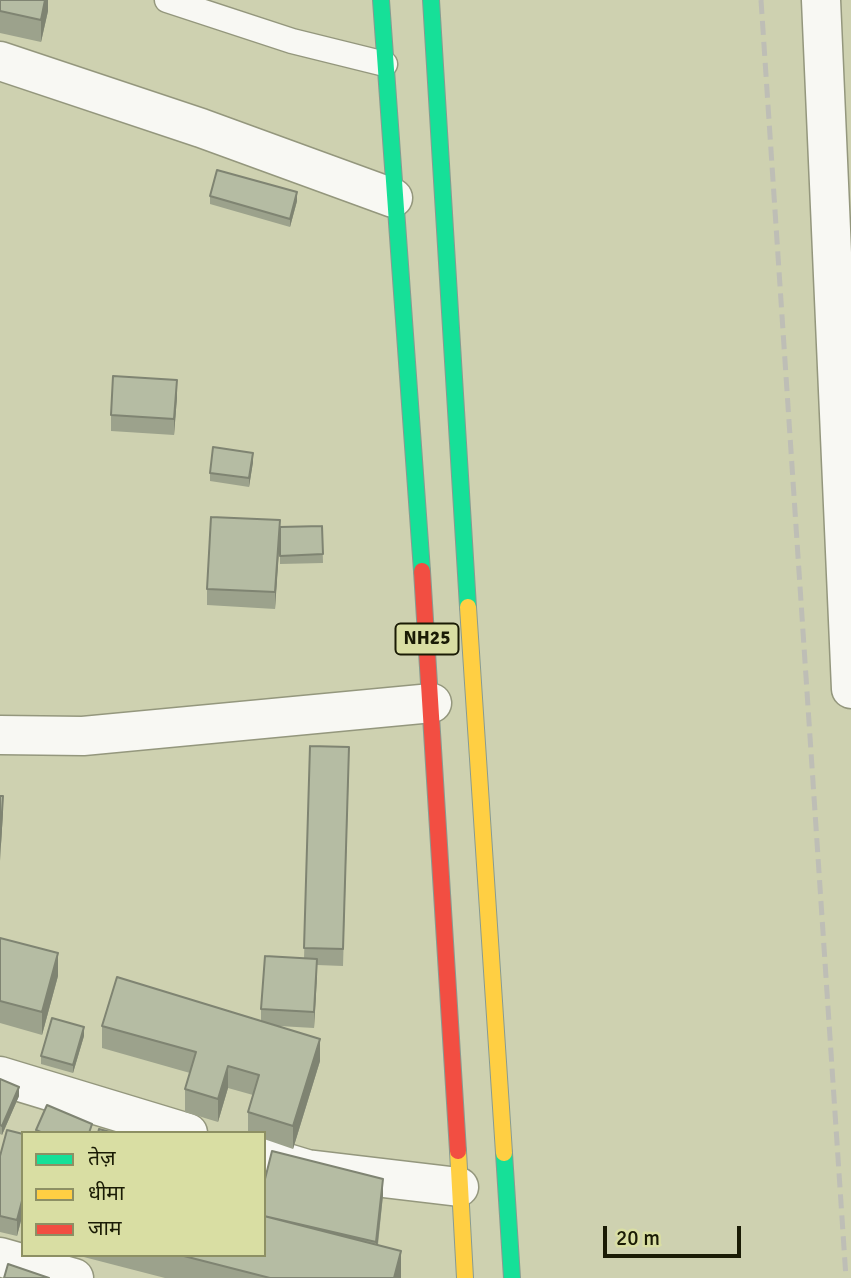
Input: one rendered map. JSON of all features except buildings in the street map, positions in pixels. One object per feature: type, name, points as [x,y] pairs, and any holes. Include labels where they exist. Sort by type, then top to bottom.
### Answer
[{"type":"main road","name":"NH25","points":[[381,0],[393,198],[432,703],[465,1278]]},
{"type":"main road","name":"NH25","points":[[431,0],[442,211],[512,1278]]},
{"type":"street","points":[[821,0],[837,55],[851,689]]},
{"type":"street","points":[[0,61],[213,132],[393,198]]},
{"type":"street","points":[[0,734],[83,736],[432,703]]},
{"type":"street","points":[[0,1076],[181,1131]]},
{"type":"street","points":[[266,1157],[307,1168],[459,1187]]},
{"type":"street","points":[[0,1257],[74,1278]]},
{"type":"lane","points":[[167,0],[292,41],[385,64]]},
{"type":"railway","points":[[761,0],[846,1278]]},
{"type":"traffic: fast","points":[[381,0],[422,571]]},
{"type":"traffic: fast","points":[[431,0],[468,607]]},
{"type":"traffic: fast","points":[[504,1153],[512,1278]]},
{"type":"traffic: slow","points":[[468,607],[504,1153]]},
{"type":"traffic: slow","points":[[458,1151],[465,1278]]},
{"type":"traffic: jam","points":[[422,571],[458,1151]]}]
